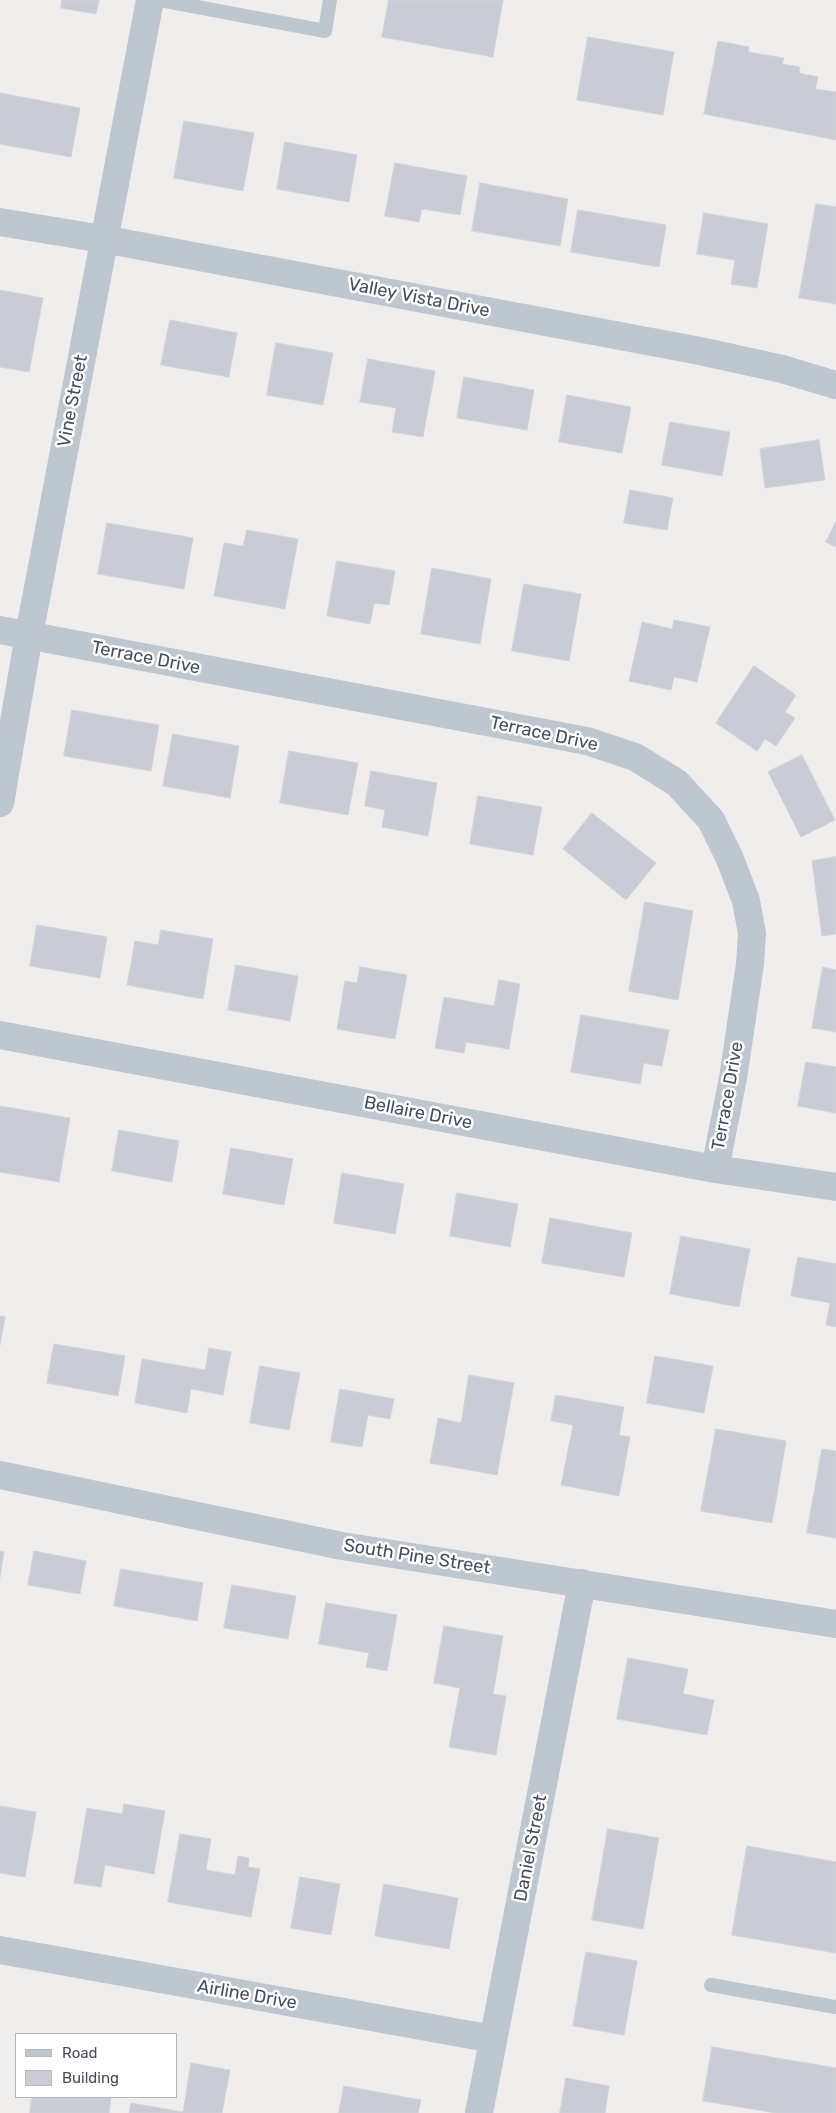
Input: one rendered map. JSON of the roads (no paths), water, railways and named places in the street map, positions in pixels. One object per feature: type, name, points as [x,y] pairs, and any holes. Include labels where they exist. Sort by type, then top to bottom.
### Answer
[{"type":"street","name":"Vine Street","points":[[0,803],[29,635],[150,0]]},
{"type":"street","name":"Valley Vista Drive","points":[[0,222],[103,239],[700,351],[782,369],[836,385]]},
{"type":"street","name":"Terrace Drive","points":[[0,630],[588,742],[635,757],[677,783],[710,820],[730,859],[746,900],[752,933],[750,964],[715,1169]]},
{"type":"street","name":"Bellaire Drive","points":[[0,1035],[715,1169],[836,1186]]},
{"type":"street","name":"South Pine Street","points":[[0,1475],[342,1546],[836,1624]]},
{"type":"street","name":"Daniel Street","points":[[478,2113],[582,1583]]},
{"type":"street","name":"Airline Drive","points":[[0,1950],[493,2039]]},
{"type":"lane","points":[[160,0],[325,31],[330,0]]},
{"type":"lane","points":[[711,1986],[836,2007]]}]
